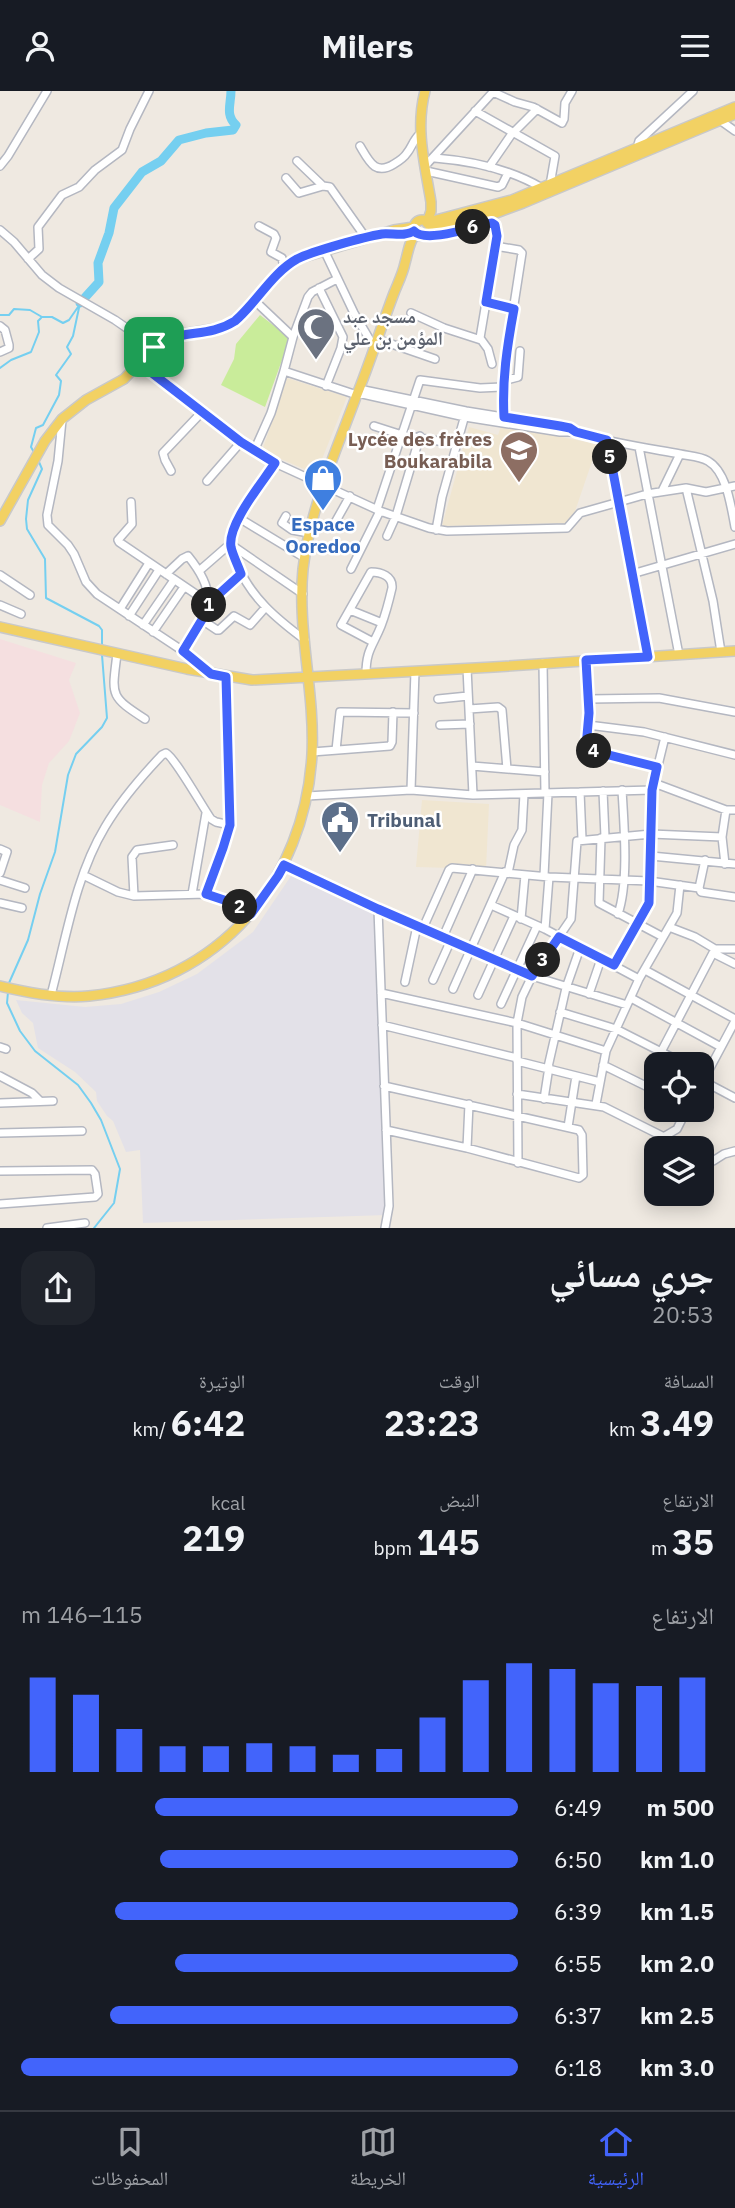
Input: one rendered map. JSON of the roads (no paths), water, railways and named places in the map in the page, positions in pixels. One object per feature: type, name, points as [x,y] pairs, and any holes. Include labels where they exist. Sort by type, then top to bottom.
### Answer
[{"type":"main road","points":[[0,986],[51,995],[89,996],[126,989],[171,973],[207,952],[239,926],[251,914],[284,865],[302,819],[312,752],[303,594],[309,533],[323,485],[405,265],[412,237],[422,229],[431,211],[420,134],[420,115],[425,91]]},
{"type":"main road","points":[[0,521],[35,459],[62,419],[86,400],[124,379],[164,340],[226,327],[255,301],[284,268],[297,259],[366,238],[404,235],[548,188],[720,118],[735,107]]},
{"type":"main road","points":[[611,163],[637,148],[735,114]]},
{"type":"main road","points":[[0,627],[211,674],[251,680],[735,651]]},
{"type":"street","points":[[0,166],[47,91]]},
{"type":"street","points":[[28,259],[39,249],[38,227],[62,195],[79,187],[95,170],[122,150],[149,91]]},
{"type":"street","points":[[508,173],[498,187],[426,169],[494,92],[563,122],[565,103],[572,91]]},
{"type":"street","points":[[637,148],[639,141],[693,91]]},
{"type":"street","points":[[489,167],[513,133],[537,109]]},
{"type":"street","points":[[435,157],[489,167],[548,188],[555,156],[475,111]]},
{"type":"street","points":[[720,118],[735,131]]},
{"type":"street","points":[[360,146],[378,169],[383,169],[407,155],[420,134]]},
{"type":"street","points":[[297,161],[323,186]]},
{"type":"street","points":[[286,178],[299,193],[328,186],[335,192],[366,238]]},
{"type":"street","points":[[422,229],[438,236],[492,223],[495,225],[495,246],[481,340]]},
{"type":"street","points":[[259,226],[274,234],[276,238],[271,252],[282,258],[284,268]]},
{"type":"street","points":[[0,230],[59,288],[115,320],[154,347]]},
{"type":"street","points":[[495,246],[522,251],[502,384],[503,420]]},
{"type":"street","points":[[324,250],[375,343],[435,359]]},
{"type":"street","points":[[254,451],[264,433],[308,297],[337,278]]},
{"type":"street","points":[[319,288],[342,337],[341,348],[326,386]]},
{"type":"street","points":[[255,301],[293,337]]},
{"type":"street","points":[[486,302],[514,309]]},
{"type":"street","points":[[411,313],[444,328],[481,340],[488,349],[492,364]]},
{"type":"street","points":[[0,326],[5,330],[9,348],[0,352]]},
{"type":"street","points":[[351,569],[379,510],[421,379],[480,388],[502,384],[518,377],[520,351]]},
{"type":"street","points":[[139,363],[241,442],[275,463],[379,510],[436,530],[567,527],[580,513],[617,501],[686,488],[706,492],[731,487]]},
{"type":"street","points":[[284,371],[326,386],[465,414],[560,426],[607,440],[710,462],[731,487],[735,527]]},
{"type":"street","points":[[171,471],[163,453],[202,412]]},
{"type":"street","points":[[436,530],[442,497],[465,414]]},
{"type":"street","points":[[62,419],[58,461],[47,515],[48,525],[74,554],[90,587],[183,651],[211,674]]},
{"type":"street","points":[[374,426],[402,435],[456,444]]},
{"type":"street","points":[[387,536],[396,516],[420,436]]},
{"type":"street","points":[[607,440],[648,657]]},
{"type":"street","points":[[207,481],[241,442]]},
{"type":"street","points":[[639,447],[679,655]]},
{"type":"street","points":[[662,491],[680,454]]},
{"type":"street","points":[[199,571],[230,544],[239,518],[275,463]]},
{"type":"street","points":[[686,488],[713,601],[721,652]]},
{"type":"street","points":[[332,528],[350,496]]},
{"type":"street","points":[[131,502],[132,524],[118,542],[209,603]]},
{"type":"street","points":[[286,516],[282,523],[292,530],[309,533]]},
{"type":"street","points":[[239,518],[305,558]]},
{"type":"street","points":[[230,544],[248,587],[265,608],[305,640]]},
{"type":"street","points":[[230,544],[303,594]]},
{"type":"street","points":[[632,574],[735,544]]},
{"type":"street","points":[[129,616],[162,572],[186,556],[199,571],[206,586],[209,603]]},
{"type":"street","points":[[120,610],[149,563]]},
{"type":"street","points":[[366,674],[367,655],[382,623],[392,582],[382,574],[374,572],[368,574],[342,623],[343,627],[373,642]]},
{"type":"street","points":[[183,651],[209,603],[241,574]]},
{"type":"street","points":[[0,575],[30,595]]},
{"type":"street","points":[[142,625],[174,580]]},
{"type":"street","points":[[153,632],[184,587]]},
{"type":"street","points":[[0,605],[21,614]]},
{"type":"street","points":[[202,620],[217,630],[234,616],[250,625],[265,608]]},
{"type":"street","points":[[350,610],[382,623]]},
{"type":"street","points":[[113,653],[114,692],[122,705],[145,719]]},
{"type":"street","points":[[586,660],[589,699],[586,745],[589,750],[657,767]]},
{"type":"street","points":[[501,1004],[517,969],[541,928],[547,876],[542,663]]},
{"type":"street","points":[[467,668],[473,795]]},
{"type":"street","points":[[411,790],[415,671]]},
{"type":"street","points":[[206,894],[230,825],[226,677]]},
{"type":"street","points":[[438,698],[468,696]]},
{"type":"street","points":[[589,699],[659,698],[735,712]]},
{"type":"street","points":[[469,709],[501,708],[507,769]]},
{"type":"street","points":[[336,750],[340,712],[414,713]]},
{"type":"street","points":[[312,752],[390,746],[393,712]]},
{"type":"street","points":[[440,725],[470,724]]},
{"type":"street","points":[[588,725],[665,737],[735,755]]},
{"type":"street","points":[[614,965],[649,903],[653,787],[665,737]]},
{"type":"street","points":[[51,995],[83,875],[104,828],[124,798],[166,753],[173,758],[206,813],[216,823],[230,825]]},
{"type":"street","points":[[471,767],[545,772]]},
{"type":"street","points":[[307,796],[411,790],[473,795],[524,794],[653,787],[726,810],[735,810]]},
{"type":"street","points":[[618,914],[623,897],[625,836],[622,790]]},
{"type":"street","points":[[603,791],[599,903],[663,937]]},
{"type":"street","points":[[580,792],[582,839]]},
{"type":"street","points":[[453,989],[507,873],[514,845],[522,830],[524,794]]},
{"type":"street","points":[[725,864],[722,837],[726,810]]},
{"type":"street","points":[[192,894],[206,813]]},
{"type":"street","points":[[518,1163],[517,1023],[522,997],[532,976],[571,919],[576,842],[582,839],[651,834],[722,837]]},
{"type":"street","points":[[134,896],[134,852],[173,845]]},
{"type":"street","points":[[0,849],[7,851],[0,873]]},
{"type":"street","points":[[651,856],[735,865]]},
{"type":"street","points":[[699,888],[705,860]]},
{"type":"street","points":[[284,865],[532,976],[566,988],[631,998],[720,1047]]},
{"type":"street","points":[[405,982],[420,927],[449,870],[453,868],[525,875],[649,881],[699,888],[701,892],[735,897]]},
{"type":"street","points":[[433,980],[473,869]]},
{"type":"street","points":[[83,875],[118,892],[134,896],[206,894],[230,902],[251,914]]},
{"type":"street","points":[[478,995],[517,917],[525,875]]},
{"type":"street","points":[[0,880],[25,888]]},
{"type":"street","points":[[596,1104],[606,1051],[639,979],[677,913],[680,885]]},
{"type":"street","points":[[0,903],[22,908]]},
{"type":"street","points":[[491,905],[639,979]]},
{"type":"street","points":[[378,909],[389,1206],[385,1228]]},
{"type":"street","points":[[669,927],[695,937],[735,964]]},
{"type":"street","points":[[544,1099],[555,1034],[566,988],[580,948]]},
{"type":"street","points":[[714,951],[735,950]]},
{"type":"street","points":[[561,1012],[616,1029],[661,1052],[714,951]]},
{"type":"street","points":[[589,993],[601,959]]},
{"type":"street","points":[[645,970],[735,1020],[714,1058]]},
{"type":"street","points":[[381,993],[517,1023],[606,1051]]},
{"type":"street","points":[[382,1025],[600,1082]]},
{"type":"street","points":[[603,1065],[644,1085]]},
{"type":"street","points":[[0,1076],[32,1093],[40,1101]]},
{"type":"street","points":[[568,1127],[576,1076]]},
{"type":"street","points":[[714,1085],[735,1098]]},
{"type":"street","points":[[384,1086],[582,1131],[582,1177],[386,1130]]},
{"type":"street","points":[[517,1094],[596,1104],[665,1136],[677,1129],[680,1122]]},
{"type":"street","points":[[0,1103],[53,1101]]},
{"type":"street","points":[[467,1148],[469,1104]]},
{"type":"street","points":[[0,1133],[82,1131]]},
{"type":"street","points":[[714,1160],[735,1151]]},
{"type":"street","points":[[0,1171],[92,1170],[96,1174],[98,1194],[95,1197],[0,1204]]},
{"type":"street","points":[[47,1228],[85,1223]]},
{"type":"waterway","points":[[80,303],[99,282],[98,263],[109,233],[114,208],[142,172],[161,161],[179,140],[233,130],[236,125],[230,113],[231,91]]},
{"type":"waterway","points":[[35,454],[31,447],[36,428],[43,425],[59,395],[61,381],[56,375],[71,354],[67,347],[73,336],[80,303]]},
{"type":"waterway","points":[[0,315],[9,315],[14,309],[30,310],[42,317],[52,317],[63,323],[69,320],[78,307]]},
{"type":"waterway","points":[[0,368],[31,352],[41,318]]},
{"type":"waterway","points":[[39,462],[42,469],[28,500],[26,519],[27,529],[45,559],[46,598],[99,626],[102,630],[102,646]]},
{"type":"waterway","points":[[9,983],[28,940],[55,852],[68,775],[76,754],[107,718],[102,655]]},
{"type":"waterway","points":[[8,992],[7,1003],[20,1031],[35,1051],[78,1085],[91,1103],[101,1120],[120,1169],[114,1203],[94,1228]]},
{"type":"place","name":"مسجد عبد المؤمن بن علي","points":[[316,361]]},
{"type":"place","name":"Lycée des frères Boukarabila","points":[[519,484]]},
{"type":"place","name":"Espace Ooredoo","points":[[323,512]]},
{"type":"place","name":"Tribunal","points":[[340,854]]}]
